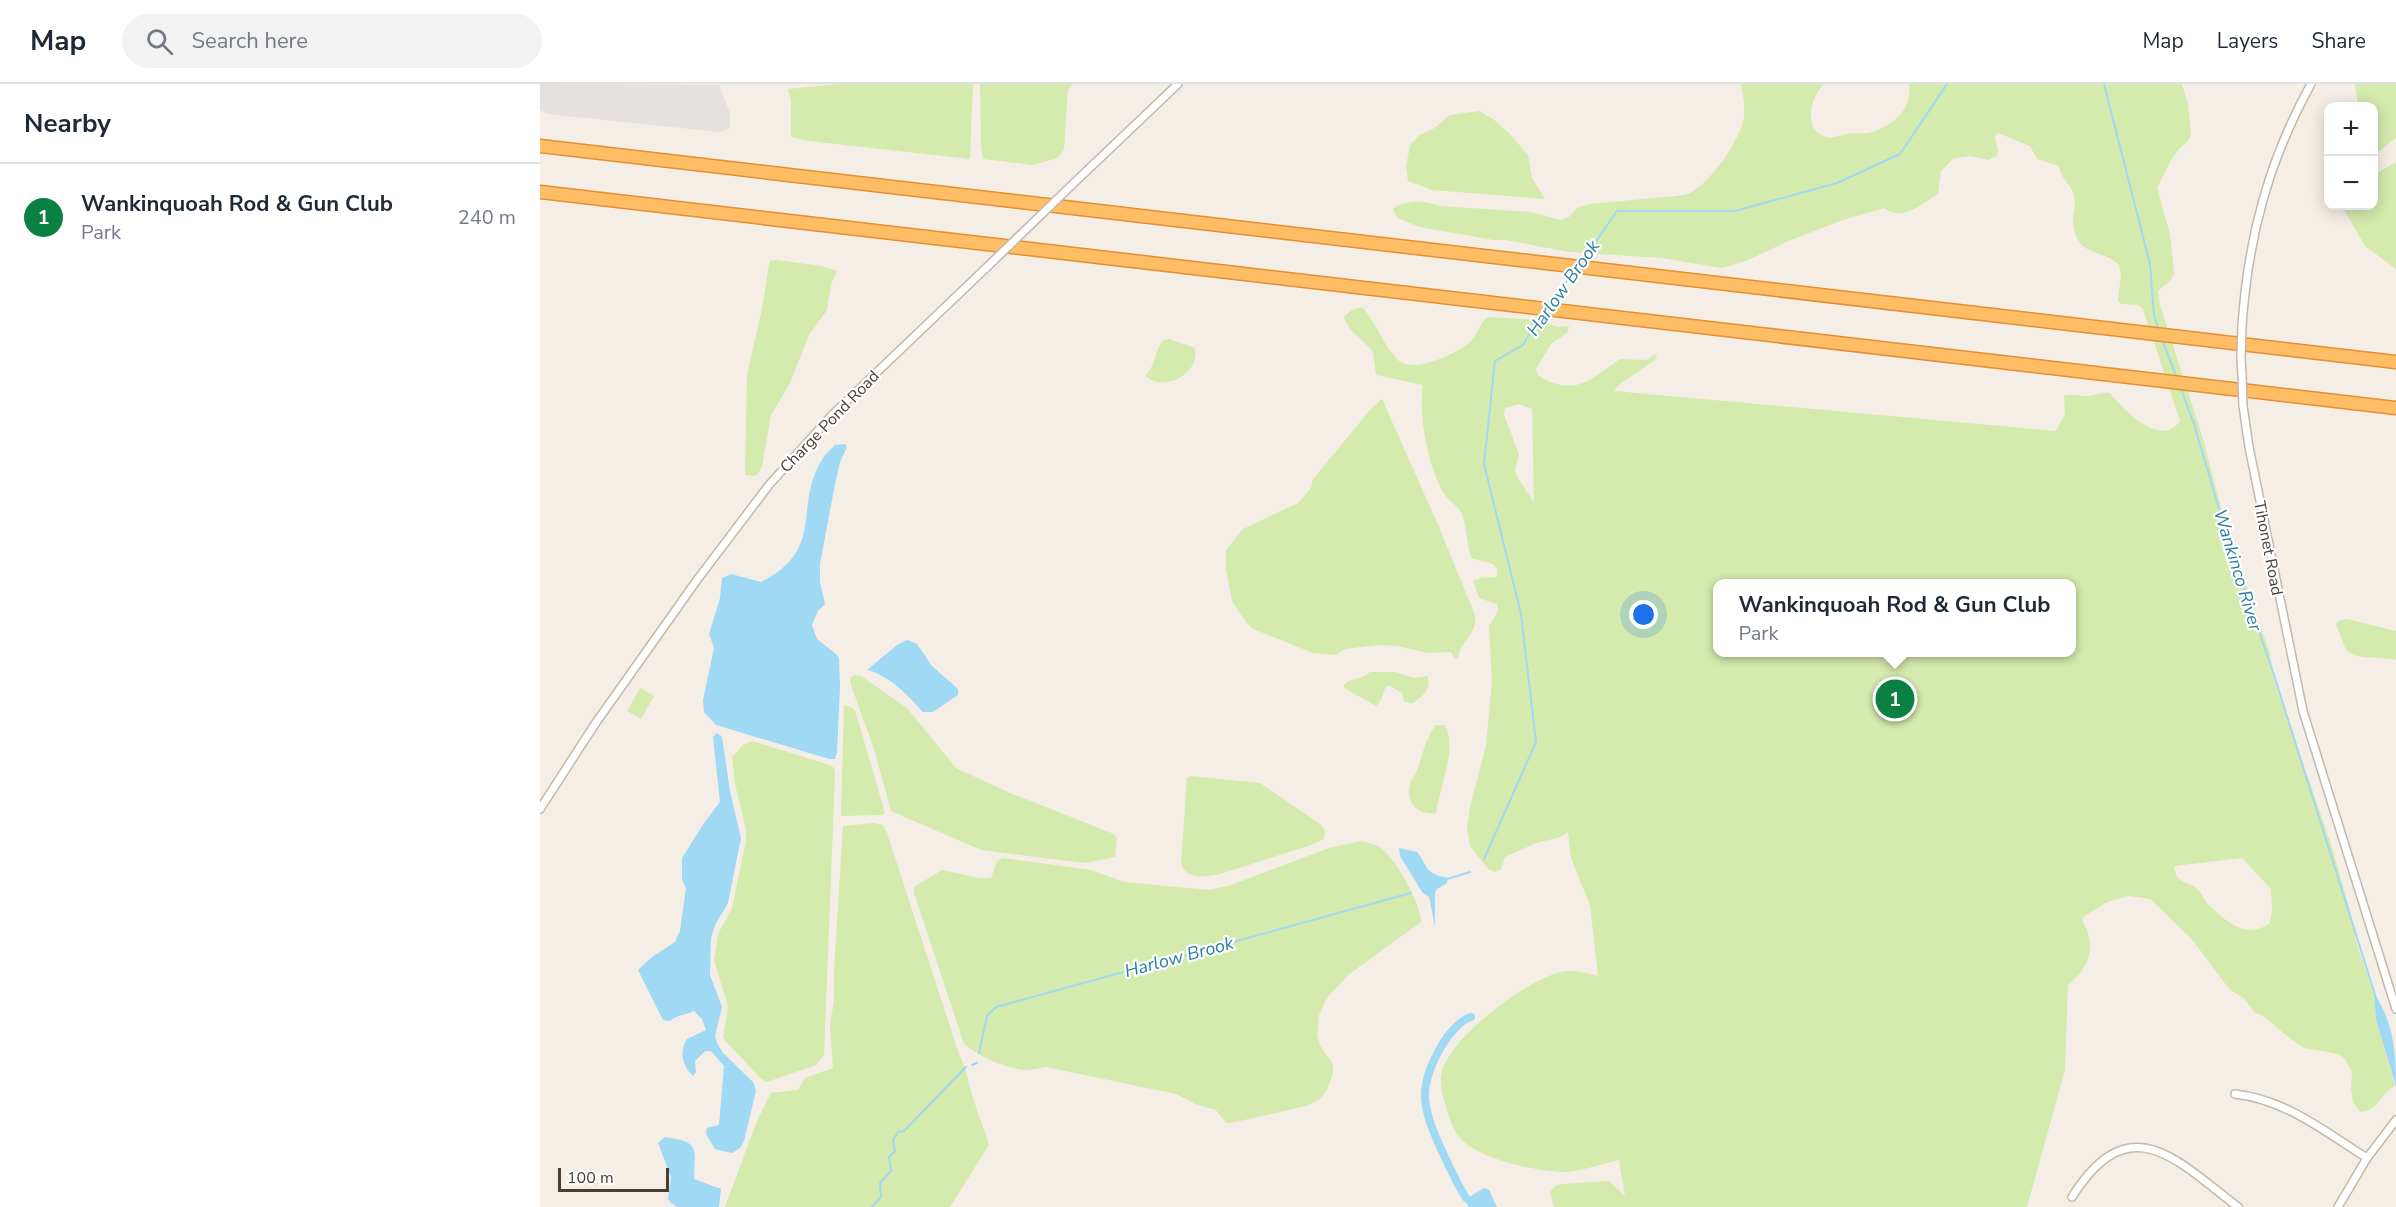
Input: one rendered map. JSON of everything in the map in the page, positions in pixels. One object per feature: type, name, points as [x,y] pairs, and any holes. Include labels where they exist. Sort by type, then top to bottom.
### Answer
[{"type":"highway","points":[[540,146],[2396,362]]},
{"type":"highway","points":[[540,192],[2396,408]]},
{"type":"street","name":"Charge Pond Road","points":[[540,809],[595,724],[708,565],[769,485],[832,415],[1178,84]]},
{"type":"street","name":"Tihonet Road","points":[[2311,84],[2283,139],[2254,228],[2241,326],[2243,406],[2303,711],[2396,1009]]},
{"type":"street","points":[[2235,1094],[2259,1097],[2292,1110],[2367,1158]]},
{"type":"street","points":[[2338,1207],[2367,1158],[2396,1120]]},
{"type":"street","points":[[2072,1197],[2088,1174],[2104,1159],[2122,1149],[2145,1147],[2165,1153],[2238,1207]]},
{"type":"green space","points":[[839,84],[973,84],[970,159],[791,137],[791,101],[788,89]]},
{"type":"green space","points":[[980,84],[1073,84],[1068,90],[1064,149],[1058,158],[1033,165],[983,159]]},
{"type":"green space","points":[[1741,84],[1824,84],[1812,105],[1811,121],[1819,134],[1832,138],[1846,134],[1869,133],[1886,126],[1904,109],[1908,101],[1909,84],[2182,84],[2188,104],[2191,135],[2171,160],[2157,188],[2170,234],[2174,273],[2171,280],[2158,291],[2160,305],[2203,439],[2224,519],[2270,654],[2273,676],[2331,844],[2351,914],[2357,945],[2374,994],[2376,1020],[2395,1086],[2371,1108],[2360,1112],[2353,1102],[2352,1072],[2345,1059],[2338,1054],[2304,1048],[2263,1016],[2254,1012],[2244,998],[2230,990],[2191,938],[2150,899],[2129,896],[2107,902],[2083,917],[2089,938],[2089,953],[2080,974],[2068,985],[2065,1070],[2027,1207],[1554,1207],[1550,1192],[1555,1186],[1562,1184],[1609,1181],[1625,1196],[1619,1160],[1568,1172],[1537,1169],[1509,1163],[1482,1153],[1471,1147],[1456,1133],[1451,1123],[1441,1084],[1442,1072],[1448,1058],[1475,1026],[1513,996],[1533,984],[1566,971],[1598,976],[1590,905],[1571,858],[1568,832],[1561,837],[1536,843],[1505,857],[1501,869],[1495,872],[1488,869],[1470,846],[1467,828],[1470,807],[1486,746],[1492,681],[1489,626],[1498,611],[1497,604],[1479,598],[1473,581],[1480,578],[1497,577],[1497,569],[1493,564],[1471,558],[1461,513],[1445,495],[1438,481],[1423,425],[1423,385],[1376,375],[1373,351],[1350,329],[1344,318],[1347,314],[1355,309],[1363,308],[1397,359],[1412,365],[1434,361],[1464,347],[1470,342],[1485,319],[1490,317],[1539,320],[1557,327],[1569,326],[1567,333],[1551,344],[1536,369],[1538,375],[1562,385],[1581,384],[1600,374],[1620,359],[1646,360],[1655,354],[1657,358],[1655,360],[1620,384],[1614,391],[2056,431],[2065,414],[2064,396],[2110,393],[2132,416],[2153,429],[2163,431],[2172,428],[2180,421],[2143,309],[2138,305],[2121,304],[2118,301],[2121,274],[2119,265],[2081,244],[2073,224],[2074,195],[2061,174],[2059,166],[2037,159],[2030,146],[1998,133],[1995,136],[1997,156],[1988,160],[1971,156],[1954,158],[1941,171],[1938,194],[1912,210],[1898,213],[1884,208],[1840,221],[1748,260],[1722,268],[1662,258],[1569,252],[1420,227],[1400,219],[1393,209],[1409,202],[1422,202],[1440,206],[1531,212],[1560,220],[1569,217],[1577,208],[1589,204],[1688,194],[1698,188],[1714,172],[1735,141],[1743,122],[1744,103]],"holes":[[[1519,404],[1532,409],[1534,502],[1515,470],[1519,454],[1504,415],[1505,408]],[[2242,858],[2271,889],[2270,923],[2252,930],[2228,922],[2207,903],[2200,892],[2177,877],[2174,866]]]},
{"type":"green space","points":[[2355,84],[2396,84],[2396,138],[2378,152],[2378,102],[2357,102]]},
{"type":"green space","points":[[1479,111],[1493,119],[1509,133],[1528,155],[1532,178],[1545,199],[1432,190],[1408,181],[1406,166],[1410,146],[1419,135],[1433,129],[1450,115]]},
{"type":"green space","points":[[2396,162],[2396,269],[2365,246],[2344,210],[2378,210],[2378,173]]},
{"type":"green space","points":[[770,261],[821,266],[837,271],[831,284],[827,310],[809,335],[790,383],[771,415],[762,466],[758,474],[745,475],[747,375],[762,309],[769,264]]},
{"type":"green space","points":[[1169,339],[1195,348],[1194,362],[1186,374],[1180,378],[1165,382],[1155,381],[1145,376],[1151,369],[1161,343]]},
{"type":"green space","points":[[1382,399],[1475,615],[1476,621],[1472,632],[1459,652],[1458,658],[1455,659],[1451,652],[1428,653],[1398,646],[1378,645],[1345,649],[1336,655],[1313,653],[1253,629],[1232,601],[1226,570],[1226,550],[1243,529],[1298,503],[1311,488],[1313,479]]},
{"type":"green space","points":[[2347,619],[2396,631],[2396,660],[2357,656],[2346,650],[2336,624],[2338,621]]},
{"type":"green space","points":[[1370,672],[1395,672],[1414,678],[1428,676],[1427,689],[1413,703],[1404,702],[1402,693],[1386,686],[1376,706],[1344,688],[1347,682]]},
{"type":"green space","points":[[854,675],[861,676],[907,708],[956,768],[1010,793],[1114,834],[1117,838],[1115,857],[1085,863],[981,850],[891,811],[874,749],[851,685],[850,678]]},
{"type":"green space","points":[[640,688],[654,696],[641,719],[627,711]]},
{"type":"green space","points":[[844,705],[853,708],[856,713],[885,813],[883,815],[841,816]]},
{"type":"green space","points":[[1436,725],[1444,725],[1450,743],[1436,813],[1430,813],[1415,807],[1409,792],[1427,740]]},
{"type":"green space","points":[[752,741],[830,765],[834,768],[835,774],[824,1055],[816,1065],[767,1082],[760,1078],[723,1038],[728,1006],[714,960],[718,934],[732,908],[746,841],[746,829],[735,784],[732,757],[744,744]]},
{"type":"green space","points":[[1191,776],[1260,783],[1320,824],[1325,830],[1324,839],[1220,874],[1203,877],[1187,873],[1181,863],[1187,778]]},
{"type":"green space","points":[[873,823],[883,825],[887,833],[989,1145],[950,1207],[725,1207],[757,1121],[771,1093],[798,1090],[805,1078],[833,1068],[830,1025],[834,1000],[843,826]]},
{"type":"green space","points":[[1361,841],[1378,846],[1395,863],[1413,895],[1421,922],[1348,975],[1327,998],[1319,1015],[1317,1036],[1321,1047],[1333,1064],[1333,1074],[1327,1090],[1320,1099],[1306,1106],[1231,1123],[1226,1123],[1216,1110],[1195,1104],[1176,1094],[1046,1067],[1018,1069],[993,1061],[970,1049],[964,1044],[914,893],[914,887],[942,870],[991,878],[997,861],[1003,858],[1091,870],[1124,882],[1209,890],[1231,885],[1329,848]]},
{"type":"shaded area","points":[[540,84],[719,85],[730,113],[730,128],[719,132],[547,114],[540,110]]},
{"type":"water","points":[[845,444],[847,447],[840,462],[820,564],[820,582],[825,604],[818,611],[812,625],[817,639],[839,658],[837,752],[835,759],[829,759],[716,725],[704,712],[703,700],[714,648],[709,634],[720,598],[722,578],[731,574],[761,582],[781,569],[794,555],[805,526],[814,476],[829,451],[835,445]]},
{"type":"water","points":[[907,640],[917,644],[932,666],[958,689],[958,695],[933,712],[923,712],[891,681],[867,670],[897,645]]},
{"type":"water","points":[[717,733],[722,737],[730,791],[741,838],[728,903],[715,925],[711,938],[710,975],[722,1007],[715,1036],[723,1053],[754,1083],[756,1091],[744,1141],[740,1148],[732,1153],[715,1149],[706,1134],[707,1128],[719,1125],[724,1066],[711,1051],[705,1051],[695,1061],[696,1072],[693,1076],[686,1068],[683,1059],[683,1049],[687,1039],[706,1030],[702,1019],[694,1011],[670,1021],[663,1020],[638,970],[652,957],[675,942],[680,931],[686,888],[682,880],[682,858],[720,802],[713,737]]},
{"type":"water","points":[[1399,848],[1417,852],[1428,870],[1448,878],[1447,883],[1435,893],[1435,926],[1429,897],[1422,892],[1400,856]]},
{"type":"water","points":[[2374,994],[2386,1016],[2393,1039],[2396,1087],[2376,1020]]},
{"type":"water","points":[[665,1137],[690,1144],[695,1160],[694,1179],[721,1189],[719,1207],[678,1207],[671,1203],[668,1199],[671,1177],[658,1143]]},
{"type":"water","points":[[1484,1188],[1489,1190],[1497,1207],[1469,1207],[1464,1200]]},
{"type":"waterway","name":"Harlow Brook","points":[[1581,263],[1617,211],[1735,211],[1837,183],[1900,154],[1947,84]]},
{"type":"waterway","name":"Wankinco River","points":[[2104,84],[2150,264],[2154,316],[2159,330]]},
{"type":"waterway","name":"Harlow Brook","points":[[1548,305],[1574,272]]},
{"type":"waterway","name":"Harlow Brook","points":[[1484,859],[1536,742],[1521,614],[1484,464],[1495,361],[1523,345],[1543,312]]},
{"type":"waterway","name":"Wankinco River","points":[[2162,339],[2177,378]]},
{"type":"waterway","name":"Wankinco River","points":[[2180,386],[2377,1001]]},
{"type":"waterway","name":"Harlow Brook","points":[[1447,879],[1470,872]]},
{"type":"waterway","name":"Harlow Brook","points":[[979,1053],[987,1016],[996,1007],[1411,893]]},
{"type":"waterway","points":[[1466,1198],[1435,1134],[1426,1109],[1425,1097],[1429,1073],[1442,1045],[1459,1025],[1471,1017]]},
{"type":"waterway","name":"Harlow Brook","points":[[972,1065],[977,1063]]},
{"type":"waterway","name":"Harlow Brook","points":[[872,1207],[881,1197],[880,1183],[891,1171],[889,1157],[895,1151],[893,1140],[898,1132],[904,1131],[966,1067]]},
{"type":"place","name":"Wankinquoah Rod & Gun Club","points":[[1895,699]]}]
